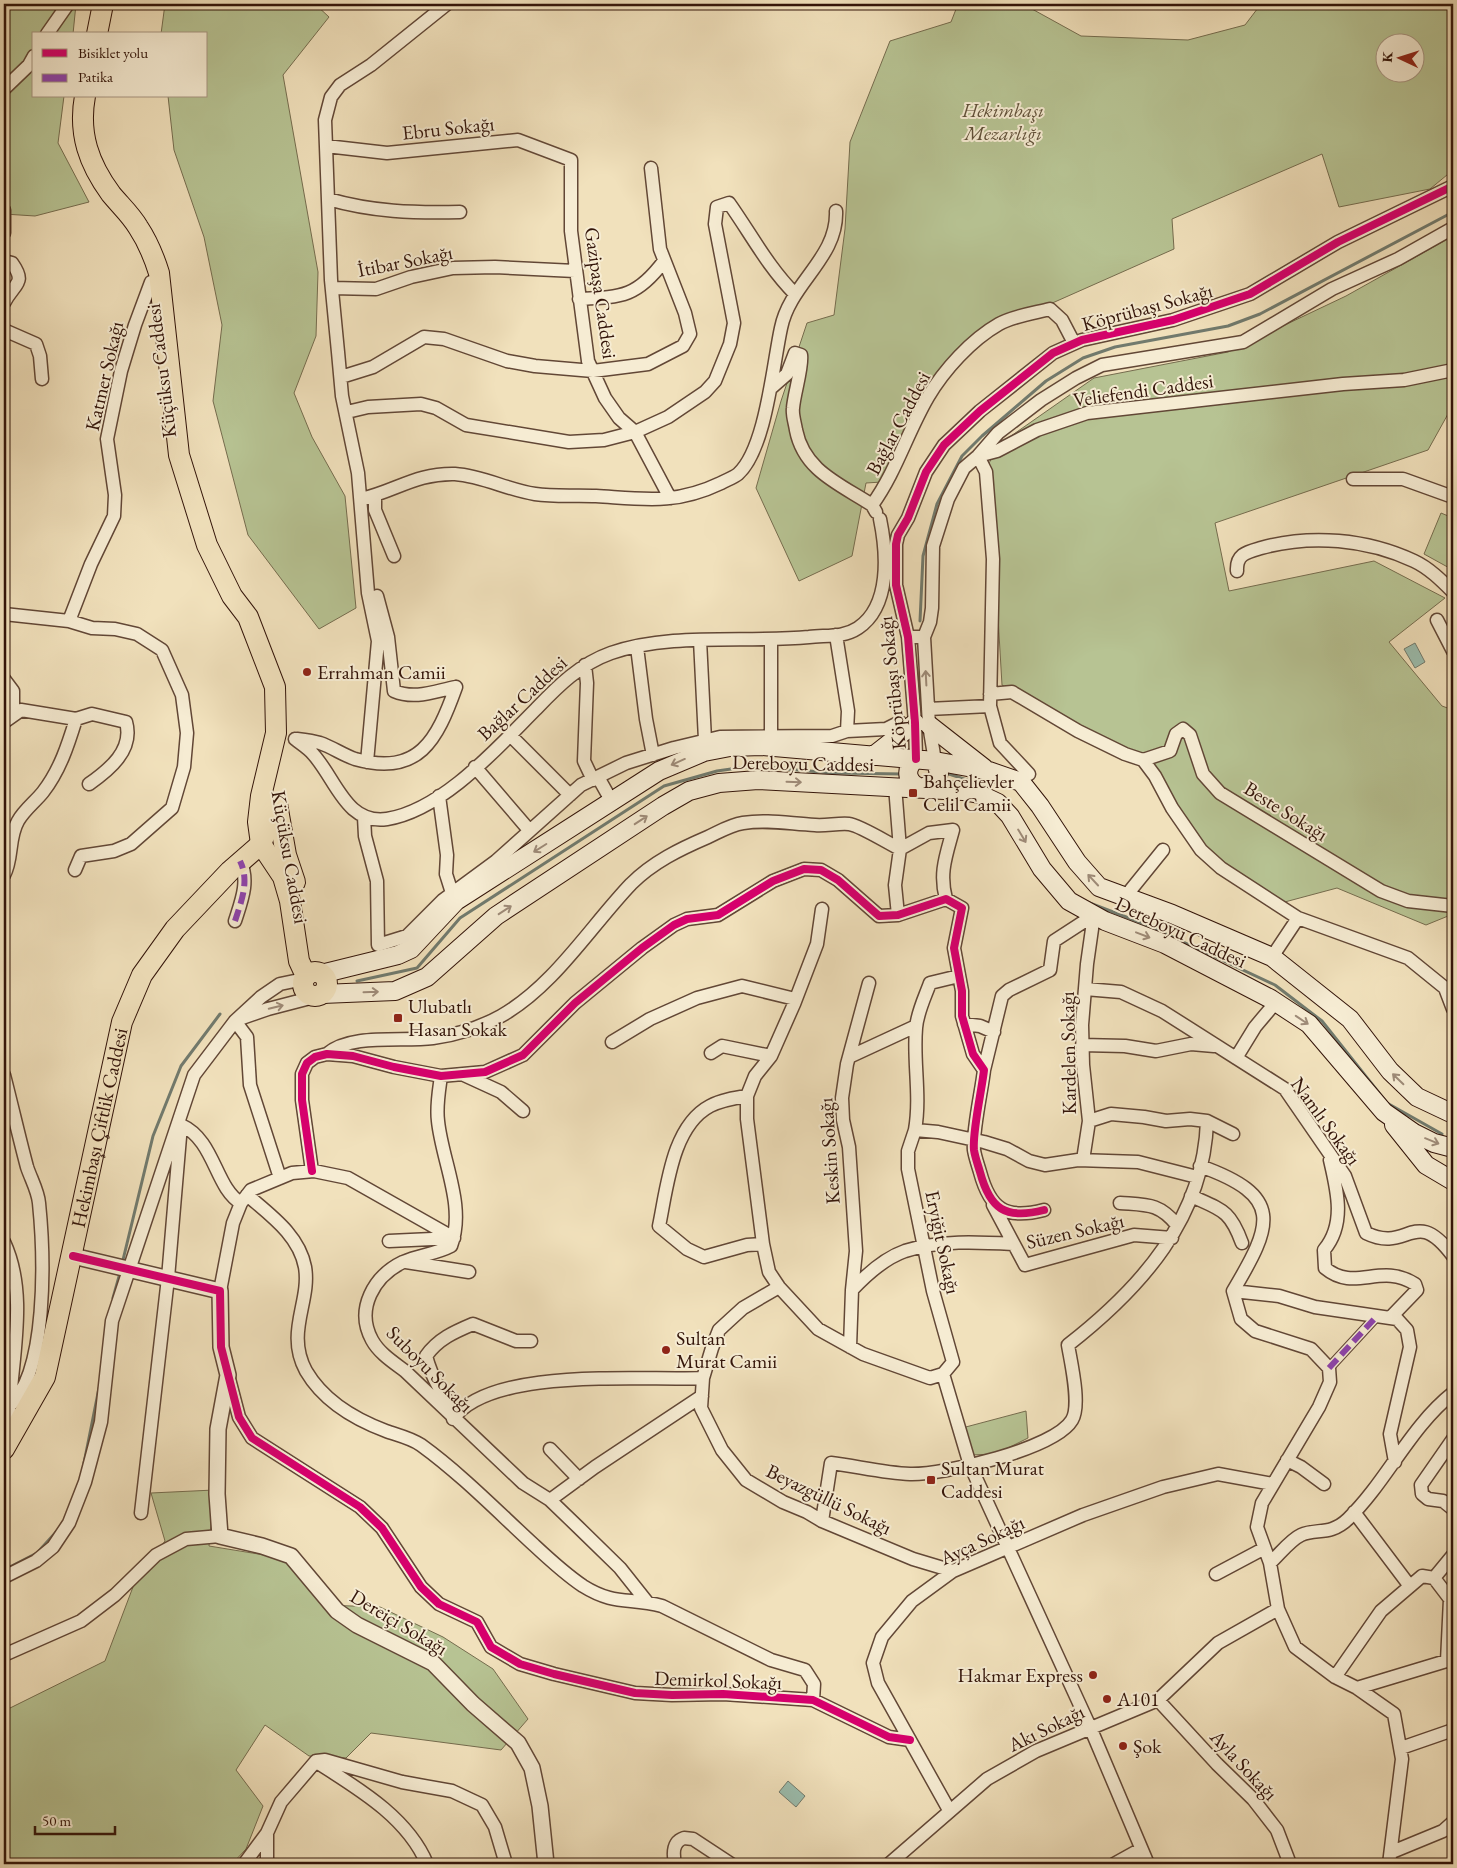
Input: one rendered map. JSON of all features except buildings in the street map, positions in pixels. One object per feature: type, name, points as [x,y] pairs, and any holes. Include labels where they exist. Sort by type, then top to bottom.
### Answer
[{"type":"main road","points":[[87,32],[93,4]]},
{"type":"main road","points":[[97,32],[103,4]]},
{"type":"main road","name":"Küçüksu Caddesi","points":[[75,98],[72,109],[74,142],[85,176],[131,236],[146,266],[151,282],[171,454],[195,536],[209,568],[223,593],[259,647]]},
{"type":"main road","name":"Küçüksu Caddesi","points":[[85,98],[82,138],[95,168],[110,192],[138,227],[154,256],[159,274],[179,456],[207,545],[232,596],[248,617],[275,687],[280,859],[295,880],[312,975],[304,990],[310,996],[320,995]]},
{"type":"main road","points":[[873,756],[918,720],[989,771]]},
{"type":"main road","name":"Küçüksu Caddesi","points":[[261,844],[258,822],[261,796],[275,736]]},
{"type":"main road","points":[[312,975],[398,955],[411,949],[456,901],[659,771],[704,752],[730,747],[762,746],[873,756],[916,759],[935,761],[938,777],[932,785],[923,788],[914,785],[908,776],[909,766],[916,759]]},
{"type":"main road","name":"Dereboyu Caddesi","points":[[935,761],[989,771],[1021,782],[1040,806],[1077,862],[1099,886],[1172,914],[1272,957],[1350,1019],[1390,1071],[1417,1097],[1453,1114]]},
{"type":"main road","name":"Dereboyu Caddesi","points":[[320,995],[395,991],[427,978],[496,916],[663,806],[690,792],[719,783],[758,780],[963,791],[979,794],[998,803],[1010,816],[1042,869],[1069,901],[1094,915],[1165,944],[1276,1002],[1309,1024],[1384,1112],[1414,1133],[1434,1143],[1453,1148]]},
{"type":"main road","points":[[258,822],[240,861],[280,859],[272,845],[261,844],[277,803]]},
{"type":"main road","name":"Hekimbaşı Çiftlik Caddesi","points":[[6,1446],[45,1377],[73,1256],[122,1022],[142,976],[175,929],[240,861],[261,844]]},
{"type":"main road","points":[[1384,1112],[1426,1164],[1453,1181]]},
{"type":"street","points":[[48,32],[68,4]]},
{"type":"street","points":[[367,762],[378,640],[368,593],[361,499],[347,412],[342,396],[342,377],[332,288],[325,120],[331,97],[340,85],[371,65],[447,4]]},
{"type":"street","points":[[4,89],[32,59]]},
{"type":"street","name":"Ebru Sokağı","points":[[326,146],[387,153],[518,140],[571,160]]},
{"type":"street","name":"Gazipaşa Caddesi","points":[[571,160],[571,231],[588,361],[605,398],[619,418],[634,432],[670,498]]},
{"type":"street","points":[[342,377],[373,367],[424,337],[444,339],[507,361],[535,366],[593,371],[648,364],[682,346],[690,334],[685,313],[660,249],[651,168]]},
{"type":"street","name":"Köprübaşı Sokağı","points":[[916,759],[918,720],[908,637],[896,586],[898,534],[908,518],[926,472],[944,445],[980,411],[1053,353],[1074,343],[1173,320],[1250,294],[1338,242],[1453,186]]},
{"type":"street","points":[[328,199],[353,206],[393,212],[460,212]]},
{"type":"street","points":[[347,412],[368,407],[421,404],[436,408],[466,425],[569,442],[604,440],[634,432],[668,417],[705,392],[715,380],[730,344],[734,323],[715,224],[717,207],[729,203],[761,253],[782,281],[795,294]]},
{"type":"street","points":[[4,210],[4,233]]},
{"type":"street","points":[[361,499],[375,496],[428,475],[456,474],[496,482],[534,494],[650,501],[691,495],[709,489],[737,475],[750,458],[771,388],[781,327],[795,294],[818,264],[829,245],[836,224],[836,211]]},
{"type":"street","name":"Köprübaşı Sokağı","points":[[908,637],[924,637],[930,622],[932,608],[932,546],[948,499],[964,468],[978,456],[998,433],[1042,400],[1076,378],[1102,365],[1243,342],[1332,289],[1398,258],[1453,228]]},
{"type":"street","points":[[579,299],[614,297],[630,292],[648,282],[664,261]]},
{"type":"street","points":[[4,262],[12,262],[20,274],[20,281],[4,303]]},
{"type":"street","name":"İtibar Sokağı","points":[[332,288],[376,288],[411,277],[453,268],[495,267],[575,271]]},
{"type":"street","name":"Katmer Sokağı","points":[[69,621],[91,564],[114,516],[115,495],[107,438],[121,371],[134,324],[151,282]]},
{"type":"street","name":"Bağlar Caddesi","points":[[872,506],[887,485],[928,398],[953,363],[980,339],[1000,323],[1050,309],[1062,320],[1074,343]]},
{"type":"street","points":[[4,330],[36,344],[40,356],[42,379]]},
{"type":"street","points":[[771,388],[787,374],[795,353],[801,355],[802,362],[792,411],[803,454],[823,475],[872,506],[880,520],[898,534]]},
{"type":"street","name":"Veliefendi Caddesi","points":[[978,456],[997,451],[1037,430],[1087,413],[1343,384],[1404,380],[1453,370]]},
{"type":"street","points":[[978,456],[986,472],[993,559],[990,700],[1000,743],[1029,774]]},
{"type":"street","points":[[1353,478],[1403,479],[1453,497]]},
{"type":"street","points":[[375,496],[375,510],[394,556]]},
{"type":"street","name":"Bağlar Caddesi","points":[[364,817],[387,819],[420,808],[439,796],[510,735],[564,680],[585,665],[609,653],[680,640],[771,640],[843,635],[859,628],[872,614],[882,596],[885,544],[880,520]]},
{"type":"street","points":[[1237,571],[1238,561],[1244,553],[1290,541],[1338,541],[1358,544],[1414,561],[1427,569],[1453,592]]},
{"type":"street","points":[[275,736],[320,743],[367,762],[396,764],[411,759],[425,748],[438,729],[456,687],[417,696],[405,696],[394,691],[388,637],[364,558]]},
{"type":"street","points":[[4,614],[69,621],[92,628],[115,629],[137,634],[162,650],[182,696],[188,733],[184,767],[172,808],[131,844],[114,852],[81,856],[75,870]]},
{"type":"street","points":[[1437,620],[1453,651]]},
{"type":"street","points":[[836,635],[848,711],[847,731]]},
{"type":"street","points":[[924,637],[918,720],[935,761]]},
{"type":"street","points":[[700,640],[705,740]]},
{"type":"street","points":[[770,736],[771,640]]},
{"type":"street","points":[[637,647],[646,719],[653,755]]},
{"type":"street","points":[[585,665],[587,683],[584,761],[612,802]]},
{"type":"street","points":[[4,680],[13,691],[8,718]]},
{"type":"street","points":[[296,739],[313,754],[347,805],[364,817],[365,836],[377,881],[378,945],[407,936],[452,893],[496,860],[581,785],[626,763],[720,737],[832,736],[847,731],[886,729],[1012,692],[1078,731],[1125,754],[1143,760],[1155,776],[1172,808],[1201,850],[1220,868],[1298,918],[1408,958],[1445,988],[1453,1009]]},
{"type":"street","points":[[8,718],[21,710],[76,719],[92,714],[126,722],[128,730],[122,754],[111,768],[89,784]]},
{"type":"street","points":[[4,876],[8,868],[10,843],[18,820],[44,791],[60,766],[76,719]]},
{"type":"street","name":"Beste Sokağı","points":[[1143,760],[1170,751],[1176,734],[1183,729],[1190,735],[1203,774],[1220,793],[1381,891],[1408,901],[1453,906]]},
{"type":"street","points":[[510,735],[570,795]]},
{"type":"street","points":[[475,767],[529,830]]},
{"type":"street","points":[[895,786],[900,849],[894,885],[898,915]]},
{"type":"street","points":[[439,796],[447,855],[446,874],[452,893]]},
{"type":"street","points":[[327,1054],[336,1046],[350,1042],[434,1038],[472,1029],[502,1015],[529,996],[572,953],[632,883],[654,864],[683,847],[731,826],[743,822],[782,822],[814,825],[850,824],[900,849]]},
{"type":"street","points":[[900,849],[929,833],[953,830],[942,883],[946,900]]},
{"type":"street","points":[[1125,897],[1164,850]]},
{"type":"street","points":[[235,922],[246,872],[240,861]]},
{"type":"street","points":[[312,1171],[302,1100],[302,1074],[307,1063],[315,1057],[327,1054],[353,1056],[394,1067],[441,1076],[485,1072],[523,1055],[575,1002],[674,925],[687,919],[718,915],[773,881],[804,869],[821,870],[838,880],[879,916],[898,915],[946,900],[962,908],[954,948],[964,1024],[973,1054],[984,1070]]},
{"type":"street","points":[[822,909],[817,944],[795,999],[771,1056],[755,1076],[747,1096],[747,1119],[763,1244],[769,1272],[778,1287],[818,1329],[863,1354],[930,1378],[943,1374],[970,1465],[1090,1727],[1148,1864]]},
{"type":"street","name":"Kardelen Sokağı","points":[[1083,1160],[1089,1121],[1082,1045],[1085,989],[1094,915]]},
{"type":"street","name":"Süzen Sokağı","points":[[1094,915],[1054,941],[1050,970],[1009,990],[1002,996],[984,1070],[973,1149],[983,1184],[1025,1266],[1134,1235],[1172,1238]]},
{"type":"street","points":[[1272,957],[1298,918]]},
{"type":"street","points":[[4,1577],[36,1561],[53,1547],[69,1523],[85,1482],[101,1422],[112,1322],[122,1267],[194,1075],[235,1021],[261,997],[280,984],[312,975]]},
{"type":"street","name":"Eryiğit Sokağı","points":[[943,1374],[953,1362],[933,1290],[924,1248],[908,1169],[908,1151],[915,1130],[918,1111],[915,1053],[916,1026],[930,983],[959,976]]},
{"type":"street","name":"Keskin Sokağı","points":[[850,1347],[852,1290],[856,1251],[849,1147],[843,1120],[842,1098],[848,1057],[869,984]]},
{"type":"street","points":[[612,1042],[658,1015],[697,998],[742,986],[795,999]]},
{"type":"street","name":"Namlı Sokağı","points":[[1085,989],[1121,992],[1162,1011],[1285,1089],[1345,1176],[1366,1233],[1377,1238],[1393,1239],[1418,1230],[1429,1232],[1453,1256]]},
{"type":"street","points":[[235,1021],[268,1009],[320,995]]},
{"type":"street","points":[[1236,1058],[1255,1027],[1276,1002]]},
{"type":"street","points":[[235,1021],[247,1037],[250,1085],[280,1178]]},
{"type":"street","points":[[964,1024],[980,1026],[994,1032]]},
{"type":"street","points":[[848,1057],[916,1026]]},
{"type":"street","points":[[1082,1045],[1125,1046],[1156,1051],[1191,1044],[1215,1046]]},
{"type":"street","points":[[711,1053],[722,1046],[771,1056]]},
{"type":"street","points":[[4,1075],[28,1169],[39,1202],[42,1281],[42,1320],[36,1349],[25,1384],[15,1402],[7,1408]]},
{"type":"street","points":[[464,1075],[501,1092],[523,1111]]},
{"type":"street","points":[[441,1076],[438,1095],[438,1122],[452,1187],[455,1214],[454,1238]]},
{"type":"street","points":[[747,1096],[708,1106],[689,1123],[678,1147],[658,1226],[687,1249],[704,1257],[747,1245],[763,1244]]},
{"type":"street","points":[[140,1513],[168,1278],[181,1125],[180,1112]]},
{"type":"street","points":[[1089,1121],[1111,1114],[1144,1117],[1166,1122],[1190,1119],[1207,1121],[1233,1134]]},
{"type":"street","points":[[822,1521],[831,1463],[911,1474],[970,1465],[1014,1454],[1047,1441],[1072,1421],[1076,1410],[1068,1345],[1130,1292],[1172,1238],[1191,1196],[1206,1142],[1207,1121]]},
{"type":"street","points":[[181,1125],[190,1130],[200,1141],[230,1194],[244,1200],[279,1222],[292,1238],[305,1268],[303,1298],[297,1323],[299,1353],[306,1370],[320,1392],[350,1414],[378,1428],[419,1443],[462,1478],[559,1568],[582,1586],[608,1599],[626,1602],[647,1602],[662,1606],[771,1660],[805,1670],[814,1684],[814,1700]]},
{"type":"street","points":[[915,1130],[938,1132],[1007,1149],[1029,1161],[1045,1165],[1083,1160],[1138,1162],[1198,1171],[1243,1184],[1262,1206],[1265,1228],[1246,1271],[1233,1292],[1241,1319],[1255,1331],[1311,1349],[1329,1368],[1330,1382],[1319,1407],[1262,1503],[1257,1527],[1270,1563],[1278,1609],[1295,1647],[1335,1677],[1357,1688],[1394,1714],[1402,1759],[1390,1858]]},
{"type":"street","points":[[1328,1151],[1336,1188],[1339,1218],[1331,1241],[1324,1250],[1325,1268],[1336,1278],[1357,1279],[1387,1274],[1404,1276],[1415,1284],[1417,1290],[1390,1318]]},
{"type":"street","points":[[4,1655],[81,1620],[115,1595],[156,1555],[186,1539],[220,1536],[217,1494],[218,1429],[228,1375],[221,1347],[220,1291],[233,1223],[251,1190],[297,1172],[312,1171],[348,1178],[454,1238]]},
{"type":"street","points":[[1191,1196],[1224,1210],[1234,1222],[1242,1243]]},
{"type":"street","points":[[992,1203],[1001,1210],[1019,1213],[1044,1210]]},
{"type":"street","points":[[1120,1203],[1156,1206],[1167,1212],[1177,1224]]},
{"type":"street","points":[[389,1241],[454,1238]]},
{"type":"street","name":"Suboyu Sokağı","points":[[454,1238],[451,1246],[403,1262],[390,1270],[368,1295],[366,1326],[372,1342],[524,1483],[550,1500],[620,1568],[647,1602]]},
{"type":"street","points":[[4,1242],[13,1272],[18,1309],[6,1378],[6,1446]]},
{"type":"street","points":[[852,1290],[885,1262],[904,1252],[972,1242],[1013,1244]]},
{"type":"street","points":[[73,1256],[220,1291]]},
{"type":"street","points":[[403,1262],[469,1272]]},
{"type":"street","name":"Beyazgüllü Sokağı","points":[[778,1287],[743,1308],[719,1330],[702,1378],[702,1408],[722,1450],[746,1480],[783,1502],[807,1512],[822,1521],[913,1559],[953,1571]]},
{"type":"street","points":[[1233,1292],[1279,1296],[1315,1307],[1397,1319],[1407,1330],[1410,1347],[1390,1434],[1395,1462]]},
{"type":"street","points":[[1329,1368],[1377,1316]]},
{"type":"street","points":[[531,1341],[516,1341],[473,1324],[449,1334],[434,1345],[426,1356],[430,1371],[455,1417],[487,1396],[528,1385],[610,1377],[702,1378]]},
{"type":"street","name":"Demirkol Sokağı","points":[[228,1375],[239,1417],[252,1438],[360,1507],[382,1528],[421,1587],[439,1604],[477,1622],[491,1647],[520,1664],[636,1693],[672,1695],[723,1694],[814,1700],[889,1737],[910,1740]]},
{"type":"street","points":[[1270,1563],[1301,1535],[1327,1532],[1347,1520],[1395,1462],[1434,1408],[1453,1393]]},
{"type":"street","points":[[550,1500],[702,1396]]},
{"type":"street","points":[[1453,1439],[1420,1485],[1422,1494],[1428,1499],[1443,1501],[1453,1509]]},
{"type":"street","points":[[550,1449],[579,1479]]},
{"type":"street","points":[[1287,1460],[1300,1466],[1324,1484]]},
{"type":"street","name":"Ayça Sokağı","points":[[949,1810],[878,1683],[873,1663],[882,1637],[912,1601],[953,1571],[1083,1515],[1164,1487],[1218,1474],[1273,1484]]},
{"type":"street","points":[[1354,1512],[1410,1585]]},
{"type":"street","name":"Dereiçi Sokağı","points":[[220,1536],[262,1546],[291,1556],[337,1611],[357,1625],[434,1663],[473,1704],[518,1743],[532,1768],[540,1806],[546,1864]]},
{"type":"street","points":[[1216,1574],[1264,1549]]},
{"type":"street","points":[[1434,1578],[1453,1555]]},
{"type":"street","points":[[1335,1677],[1381,1611],[1422,1576],[1434,1578],[1450,1599],[1450,1660],[1357,1688]]},
{"type":"street","name":"Akı Sokağı","points":[[889,1864],[987,1779],[1036,1751],[1158,1700],[1218,1643],[1278,1609]]},
{"type":"street","name":"Ayla Sokağı","points":[[1158,1700],[1217,1764],[1253,1799],[1277,1830],[1290,1864]]},
{"type":"street","points":[[1401,1748],[1453,1730]]},
{"type":"street","points":[[244,1864],[267,1833],[281,1802],[316,1761],[325,1760],[402,1782],[452,1791],[482,1805],[495,1827],[506,1864]]},
{"type":"street","points":[[316,1761],[348,1782],[398,1821],[423,1855],[427,1864]]},
{"type":"street","points":[[1390,1858],[1443,1831],[1453,1822]]},
{"type":"street","points":[[266,1864],[267,1833]]},
{"type":"street","points":[[675,1864],[673,1852],[675,1846],[680,1840],[688,1838],[714,1851],[731,1864]]},
{"type":"street","points":[[1114,1864],[1141,1849]]},
{"type":"green space","points":[[4,4],[76,4],[73,32],[32,32],[32,98],[64,98],[58,143],[89,202],[35,216],[4,214]]},
{"type":"green space","points":[[165,4],[315,4],[329,17],[283,75],[318,272],[316,336],[294,393],[312,437],[345,496],[356,608],[319,629],[248,535],[213,401],[222,325],[204,237],[174,150],[168,98],[208,98],[208,32],[161,32]]},
{"type":"green space","name":"Hekimbaşı Mezarlığı","points":[[958,4],[1023,4],[1081,36],[1188,40],[1245,25],[1261,4],[1453,4],[1453,170],[1430,189],[1339,207],[1322,154],[1172,219],[1174,249],[969,340],[912,413],[882,482],[866,483],[852,556],[799,581],[756,488],[781,401],[807,323],[834,315],[845,229],[850,142],[890,41],[951,22]]},
{"type":"green space","points":[[1453,236],[1453,405],[1428,450],[1215,523],[1229,591],[1374,561],[1445,598],[1389,642],[1442,706],[1453,710],[1453,914],[1426,925],[1337,888],[1281,903],[1198,851],[1157,769],[1002,685],[989,463],[1001,443],[1094,378],[1228,352],[1346,296]]},
{"type":"green space","points":[[1441,513],[1453,518],[1453,570],[1424,554]]},
{"type":"green space","points":[[1026,1411],[1028,1438],[996,1454],[970,1455],[962,1428]]},
{"type":"green space","points":[[214,1490],[209,1546],[289,1559],[323,1605],[380,1607],[443,1637],[493,1669],[528,1719],[501,1750],[371,1733],[346,1758],[309,1756],[265,1725],[236,1770],[263,1806],[246,1849],[232,1864],[4,1864],[4,1711],[105,1661],[136,1579],[165,1541],[151,1493]]},
{"type":"shaded area","points":[[1415,643],[1425,662],[1415,668],[1404,649]]},
{"type":"shaded area","points":[[788,1781],[805,1796],[796,1807],[779,1792]]},
{"type":"waterway","points":[[920,621],[923,556],[937,504],[962,456],[982,436],[1046,381],[1083,358],[1115,347],[1228,326],[1260,314],[1453,212]]},
{"type":"waterway","points":[[357,981],[417,968],[460,918],[664,786],[717,771],[752,766],[832,773],[903,774]]},
{"type":"waterway","points":[[949,774],[985,786],[991,791]]},
{"type":"waterway","points":[[1087,902],[1147,925],[1275,985],[1322,1021],[1387,1103],[1442,1134]]},
{"type":"waterway","points":[[122,1264],[153,1136],[181,1066],[220,1014]]},
{"type":"waterway","points":[[113,1298],[120,1273]]},
{"type":"waterway","points":[[84,1463],[99,1388]]},
{"type":"waterway","points":[[4,1570],[37,1553],[57,1531]]},
{"type":"marked path","points":[[235,921],[242,899],[244,884],[243,869],[240,861]]},
{"type":"marked path","points":[[1329,1368],[1377,1316]]},
{"type":"cycle path","points":[[916,759],[908,637],[896,585],[896,544],[898,535],[908,518],[926,472],[944,445],[980,411],[1053,353],[1082,340],[1173,320],[1250,294],[1338,242],[1453,186]]},
{"type":"cycle path","points":[[312,1171],[302,1100],[302,1074],[307,1063],[315,1057],[327,1054],[353,1056],[394,1067],[441,1076],[485,1072],[523,1055],[575,1003],[642,948],[674,925],[687,919],[718,915],[773,881],[804,869],[821,870],[838,880],[879,916],[898,915],[946,899],[962,908],[954,948],[962,991],[962,1016],[973,1054],[984,1070],[974,1133],[976,1158],[984,1185],[994,1203],[1001,1209],[1019,1213],[1044,1210]]},
{"type":"cycle path","points":[[73,1256],[220,1291],[221,1347],[239,1417],[252,1438],[360,1507],[382,1528],[421,1587],[439,1604],[477,1622],[491,1647],[520,1664],[635,1693],[672,1695],[723,1694],[813,1700],[889,1737],[910,1740]]},
{"type":"place","name":"Errahman Camii","points":[[307,672]]},
{"type":"place","name":"Bahçelievler Celil Camii","points":[[913,793]]},
{"type":"place","name":"Ulubatlı Hasan Sokak","points":[[398,1018]]},
{"type":"place","name":"Sultan Murat Camii","points":[[666,1350]]},
{"type":"place","name":"Sultan Murat Caddesi","points":[[931,1480]]},
{"type":"place","name":"Hakmar Express","points":[[1093,1675]]},
{"type":"place","name":"A101","points":[[1107,1699]]},
{"type":"place","name":"Şok","points":[[1123,1746]]}]
